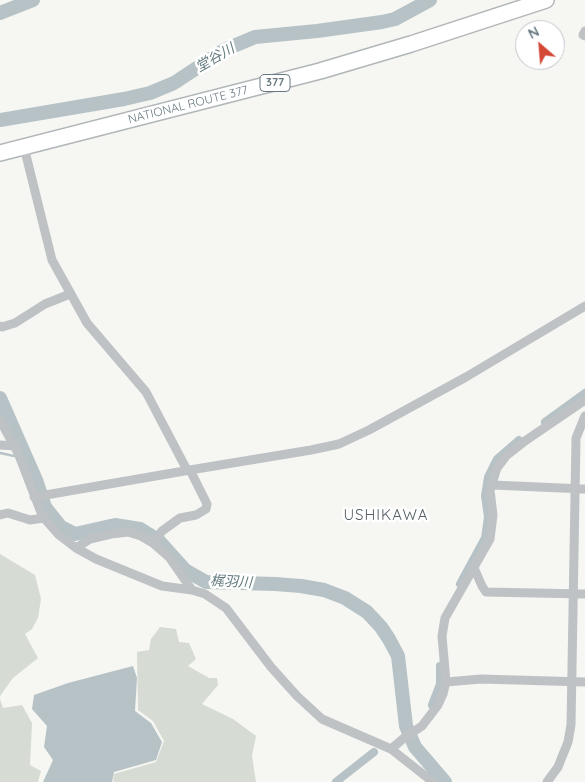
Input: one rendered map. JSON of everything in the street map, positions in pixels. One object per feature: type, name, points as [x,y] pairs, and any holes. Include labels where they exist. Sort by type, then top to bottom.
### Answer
[{"type":"highway","name":"NATIONAL ROUTE 377","points":[[0,153],[320,71],[411,44],[546,0]]},
{"type":"street","points":[[585,31],[585,36]]},
{"type":"street","points":[[24,147],[52,260],[87,323],[146,392],[207,504],[206,509],[196,515],[180,518],[162,531],[153,542]]},
{"type":"street","points":[[0,326],[15,323],[45,304],[70,294]]},
{"type":"street","points":[[36,497],[339,444],[369,430],[466,377],[585,306]]},
{"type":"street","points":[[391,750],[404,738],[422,726],[438,705],[443,694],[446,682],[442,636],[445,618],[490,539],[493,515],[490,490],[496,468],[506,456],[525,441],[585,400]]},
{"type":"street","points":[[554,782],[568,742],[571,725],[576,438],[585,416]]},
{"type":"street","points":[[0,420],[14,446],[44,518],[59,535],[76,548],[96,558],[162,586],[192,590],[205,594],[226,608],[271,667],[297,696],[322,719],[391,750],[433,782]]},
{"type":"street","points":[[0,445],[14,446]]},
{"type":"street","points":[[492,485],[585,489]]},
{"type":"street","points":[[0,515],[8,513],[30,520],[44,518]]},
{"type":"street","points":[[76,548],[90,539],[128,532],[140,536],[153,542],[168,557],[192,590]]},
{"type":"street","points":[[474,568],[486,592],[585,594]]},
{"type":"street","points":[[446,682],[480,679],[585,682]]},
{"type":"street","points":[[546,782],[558,767]]},
{"type":"shaded area","points":[[0,554],[35,575],[41,599],[38,618],[32,629],[25,634],[38,658],[13,678],[0,696]]},
{"type":"shaded area","points":[[160,627],[176,629],[179,642],[189,643],[196,659],[188,666],[209,678],[217,678],[218,685],[202,704],[233,719],[256,736],[252,756],[256,782],[113,782],[114,774],[156,762],[164,741],[153,721],[138,710],[137,652],[149,650],[151,639]]},
{"type":"shaded area","points":[[133,666],[137,678],[135,711],[151,723],[162,742],[156,760],[114,772],[112,782],[43,782],[53,760],[44,747],[47,726],[32,709],[34,695],[68,683]]},
{"type":"shaded area","points":[[0,699],[3,708],[22,705],[32,723],[30,765],[41,771],[38,782],[0,782]]},
{"type":"waterway","points":[[0,13],[33,0]]},
{"type":"waterway","name":"堂谷川","points":[[0,120],[150,93],[174,83],[224,50],[255,37],[382,22],[395,19],[430,0]]},
{"type":"waterway","points":[[545,422],[585,393]]},
{"type":"waterway","name":"梶羽川","points":[[0,398],[36,480],[45,507],[61,527],[75,534],[115,525],[140,529],[158,540],[185,570],[206,582],[275,584],[324,590],[345,598],[367,612],[381,627],[398,656],[406,726],[415,747],[445,782]]},
{"type":"waterway","points":[[460,584],[485,538],[488,517],[485,496],[488,477],[497,459],[519,440]]},
{"type":"waterway","points":[[0,453],[14,456]]},
{"type":"waterway","points":[[432,705],[440,684],[440,666]]},
{"type":"waterway","points":[[336,782],[374,752]]},
{"type":"district","name":"USHIKAWA","points":[[386,515]]}]
